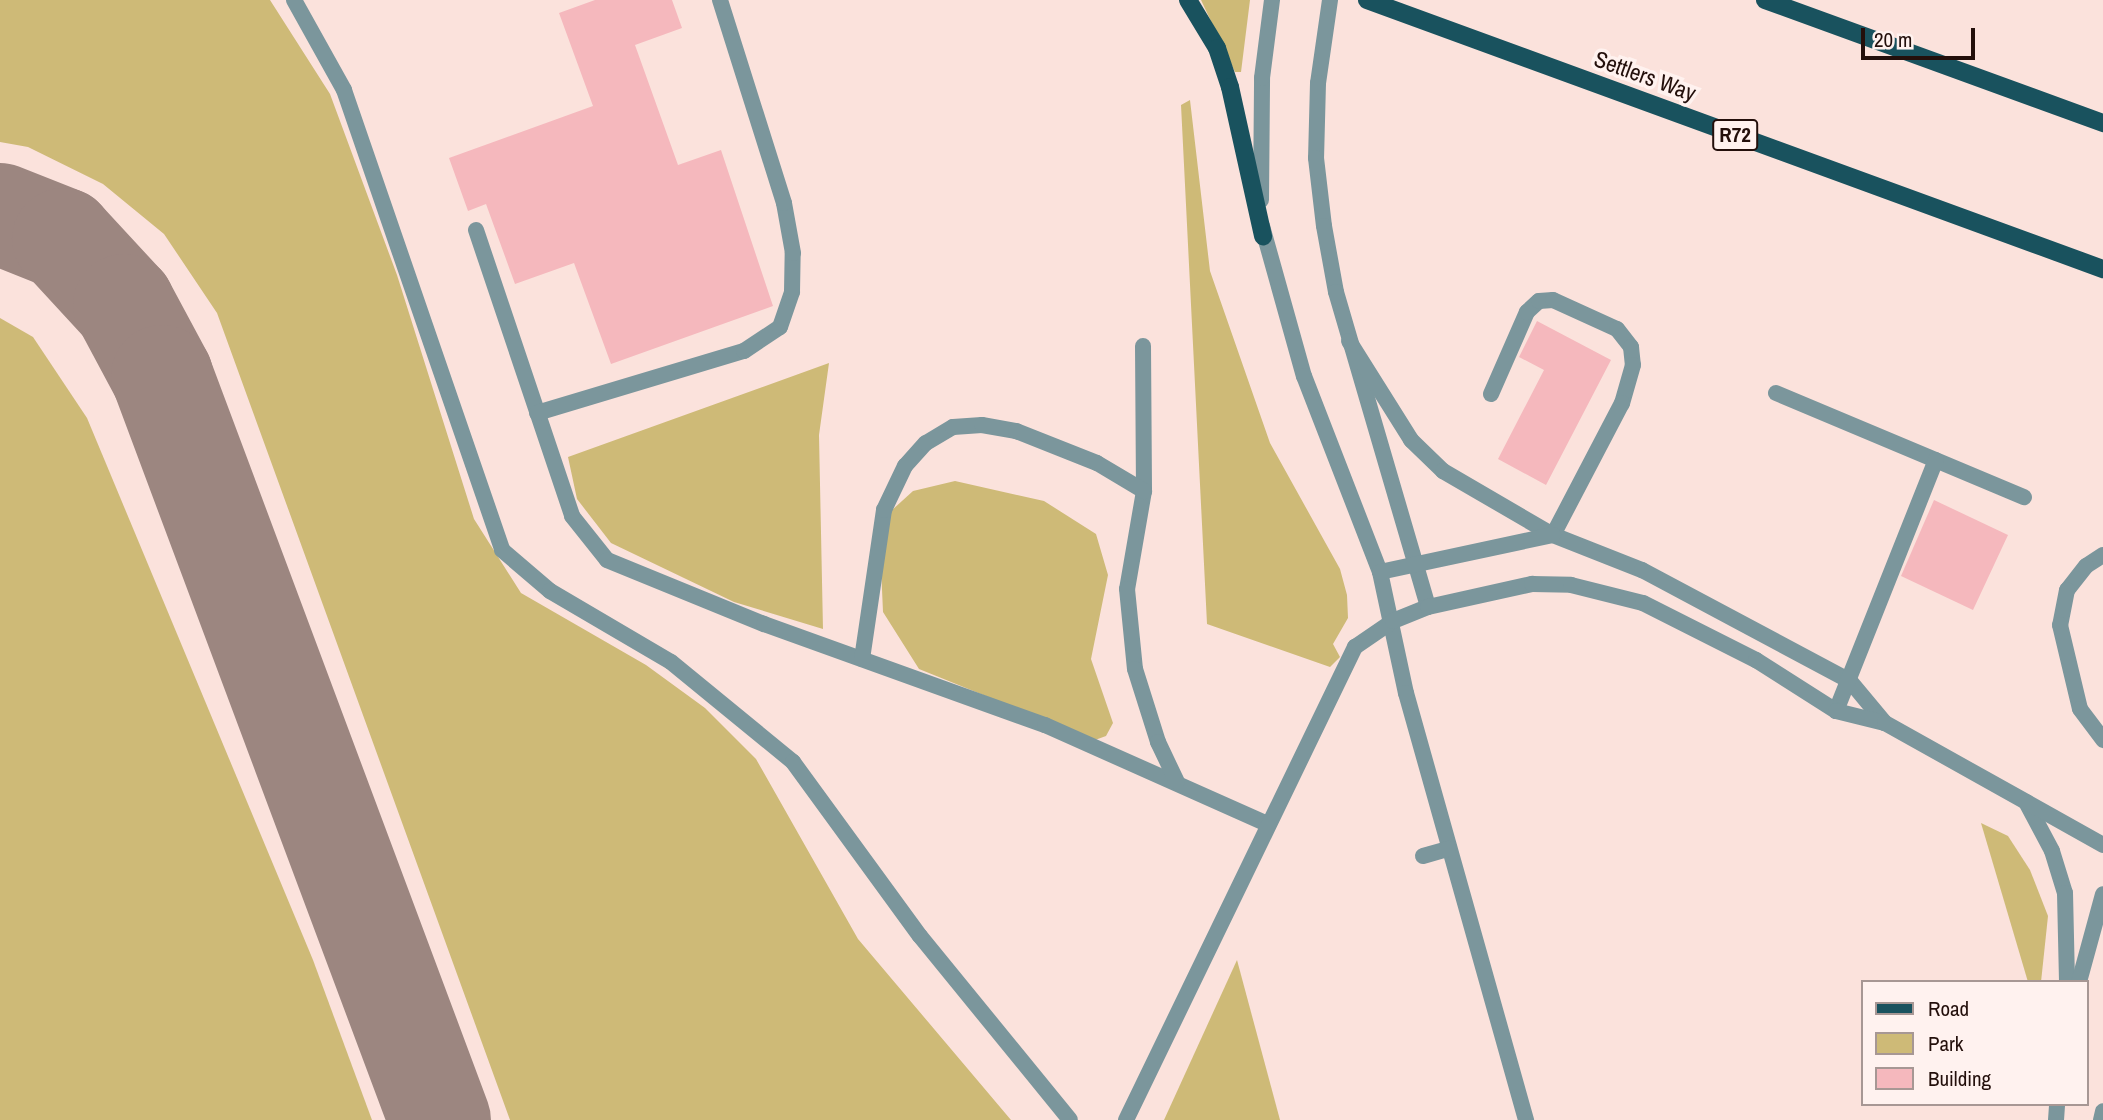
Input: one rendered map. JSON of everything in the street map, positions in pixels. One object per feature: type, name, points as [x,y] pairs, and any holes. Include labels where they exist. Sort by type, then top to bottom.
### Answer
[{"type":"main road","points":[[1188,0],[1217,48],[1230,87],[1263,236]]},
{"type":"main road","name":"Settlers Way","points":[[1367,0],[2103,269]]},
{"type":"main road","points":[[1765,0],[2103,123]]},
{"type":"lane","points":[[294,0],[344,90],[502,551],[550,592],[671,662],[793,762],[919,936],[1070,1120]]},
{"type":"lane","points":[[537,413],[744,351],[780,327],[792,292],[786,216],[720,0]]},
{"type":"lane","points":[[1272,0],[1260,124],[1263,236],[1304,376],[1380,572],[1393,621],[1406,694],[1526,1120]]},
{"type":"lane","points":[[1330,0],[1318,83],[1316,158],[1324,226],[1349,341],[1428,607]]},
{"type":"lane","points":[[476,230],[572,516],[607,560],[663,586],[1045,725],[1267,824]]},
{"type":"lane","points":[[1491,394],[1527,312],[1539,301],[1553,300],[1618,329],[1631,347],[1633,365],[1622,403],[1553,535]]},
{"type":"lane","points":[[1349,341],[1411,440],[1435,463],[1480,496],[1553,535],[1642,570],[1850,681],[1885,723]]},
{"type":"lane","points":[[1143,346],[1144,491],[1127,589],[1136,669],[1158,742],[1177,782]]},
{"type":"lane","points":[[1776,393],[2024,497]]},
{"type":"lane","points":[[862,659],[884,510],[905,466],[926,443],[953,428],[982,425],[1016,431],[1097,463],[1144,491]]},
{"type":"lane","points":[[1836,711],[1936,460]]},
{"type":"lane","points":[[1380,572],[1553,535]]},
{"type":"lane","points":[[2103,555],[2086,566],[2067,590],[2060,625],[2080,709],[2103,740]]},
{"type":"lane","points":[[1126,1120],[1355,647],[1393,621],[1428,607],[1532,584],[1596,590],[1643,603],[1692,625],[1836,711],[1885,723],[2103,845]]},
{"type":"lane","points":[[2026,802],[2052,851],[2066,893],[2067,980]]},
{"type":"lane","points":[[1423,856],[1448,849]]},
{"type":"lane","points":[[2079,980],[2103,894]]},
{"type":"lane","points":[[2101,1120],[2103,1111]]},
{"type":"green space","points":[[0,0],[270,0],[330,94],[397,275],[474,519],[521,593],[646,665],[705,708],[756,759],[858,939],[1011,1120],[510,1120],[217,313],[164,234],[103,184],[28,147],[0,142]]},
{"type":"green space","points":[[1201,0],[1250,0],[1241,72],[1235,72]]},
{"type":"green space","points":[[1190,100],[1210,271],[1270,443],[1340,569],[1347,595],[1348,618],[1333,644],[1340,657],[1330,667],[1207,624],[1181,105]]},
{"type":"green space","points":[[0,318],[33,337],[87,418],[313,960],[372,1120],[0,1120]]},
{"type":"green space","points":[[829,363],[819,435],[823,629],[734,602],[611,543],[577,499],[568,457]]},
{"type":"green space","points":[[955,481],[1044,501],[1096,534],[1108,575],[1091,659],[1113,723],[1106,736],[1095,740],[919,669],[883,612],[881,567],[891,511],[913,491]]},
{"type":"green space","points":[[1981,823],[2008,836],[2030,870],[2048,916],[2041,980],[2027,980]]},
{"type":"green space","points":[[1237,960],[1280,1120],[1164,1120]]},
{"type":"building","points":[[595,0],[672,0],[682,28],[635,45],[678,165],[721,150],[773,306],[611,364],[574,263],[515,284],[486,204],[468,211],[449,158],[593,106],[559,13]]},
{"type":"building","points":[[1537,321],[1611,360],[1546,485],[1498,459],[1544,370],[1519,357]]},
{"type":"building","points":[[1934,500],[2008,535],[1973,610],[1901,576]]},
{"type":"taxiway","points":[[0,214],[63,239],[124,305],[162,376],[440,1120]]}]
